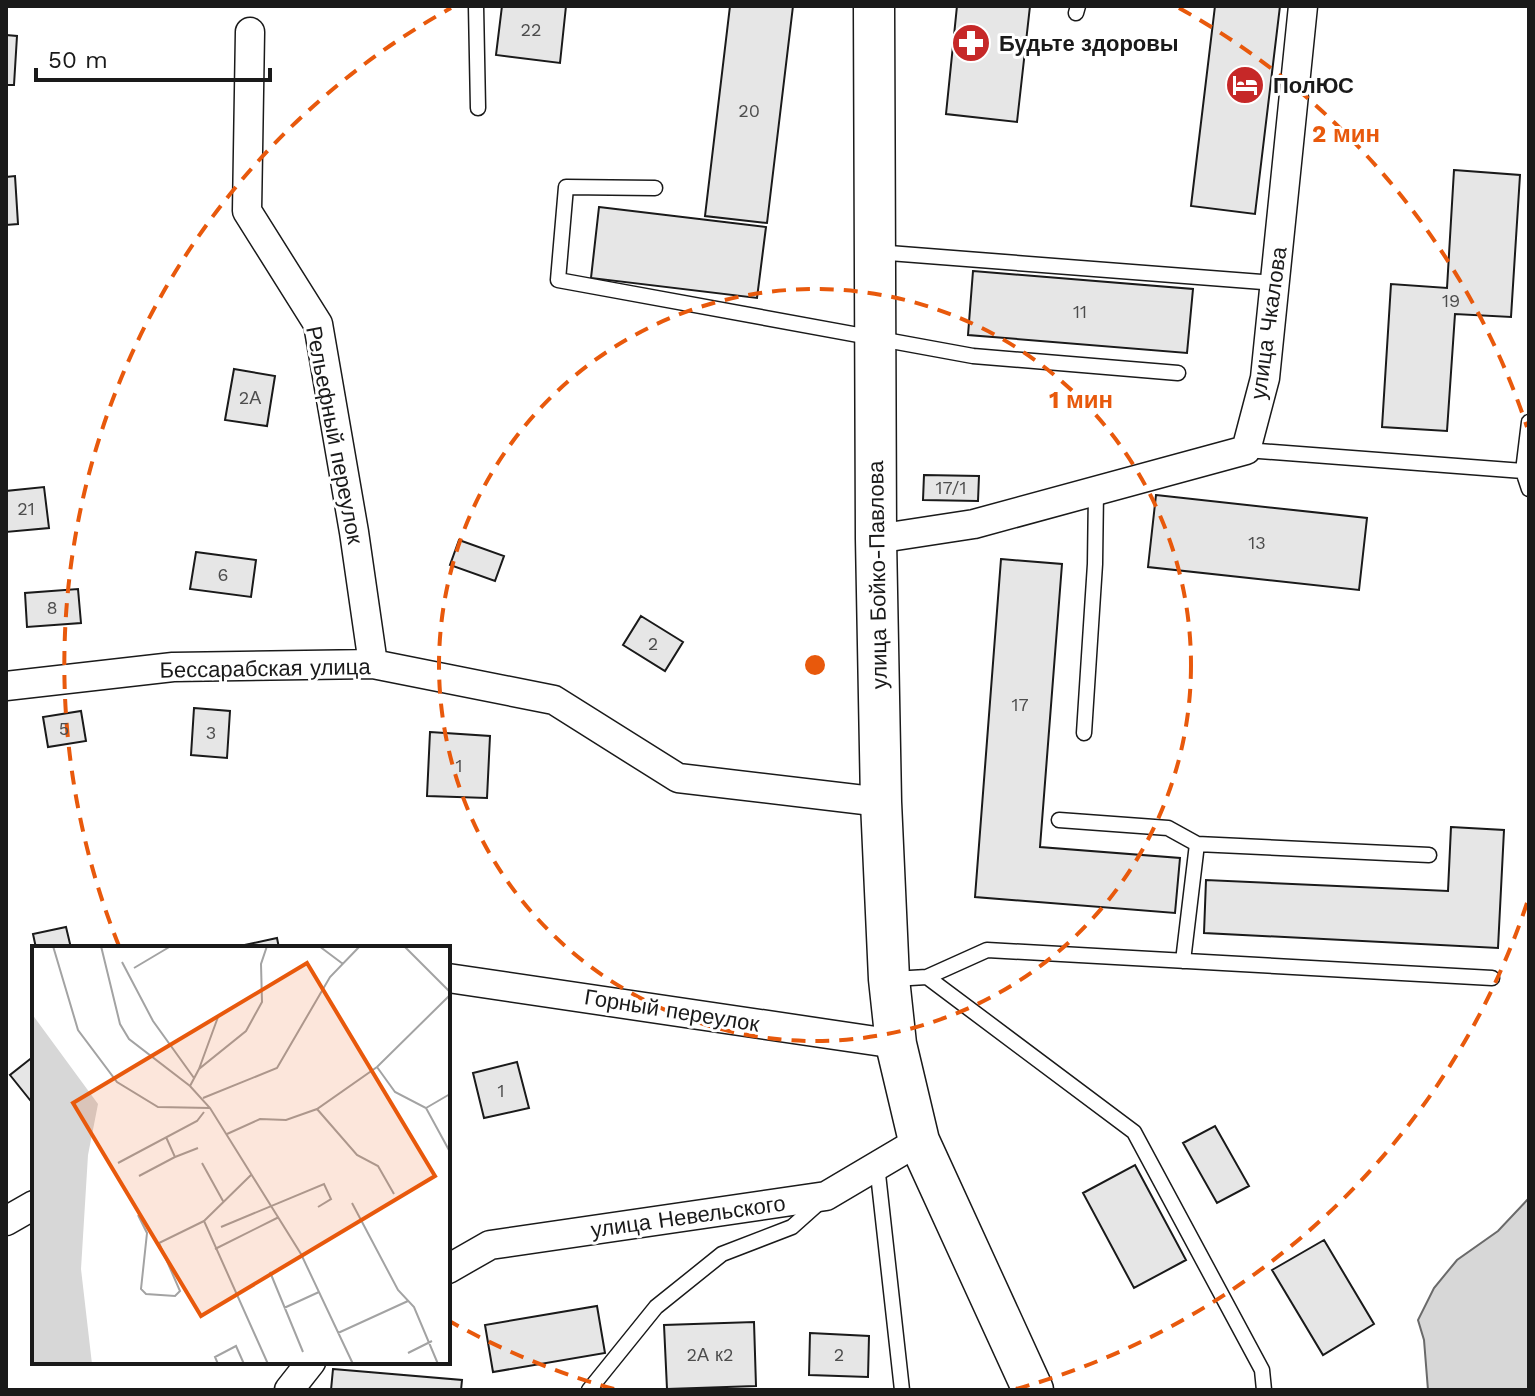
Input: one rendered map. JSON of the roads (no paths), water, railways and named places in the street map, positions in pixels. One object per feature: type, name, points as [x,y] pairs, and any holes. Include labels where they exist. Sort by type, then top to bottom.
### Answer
[{"type":"main road","name":"улица Бойко-Павлова","points":[[874,6],[874,336],[881,802],[908,978],[896,1044],[919,1141],[1033,1390]]},
{"type":"street","name":"улица Чкалова","points":[[1246,450],[1265,378],[1303,6]]},
{"type":"street","name":"Рельефный переулок","points":[[250,32],[247,211],[318,324],[373,664]]},
{"type":"street","points":[[876,539],[974,524],[1246,450]]},
{"type":"street","name":"Бессарабская улица","points":[[6,686],[173,667],[373,664],[554,700],[678,778],[881,802]]},
{"type":"street","name":"Горный переулок","points":[[450,978],[896,1044]]},
{"type":"street","name":"улица Невельского","points":[[450,1268],[490,1245],[826,1196],[919,1141]]},
{"type":"street","points":[[6,1221],[32,1206]]},
{"type":"street","points":[[289,1390],[309,1364]]},
{"type":"lane","points":[[476,6],[478,108]]},
{"type":"lane","points":[[655,188],[566,187],[558,280],[973,356],[1178,373]]},
{"type":"lane","points":[[874,252],[1274,283]]},
{"type":"lane","points":[[1529,422],[1523,471],[1529,489]]},
{"type":"lane","points":[[1246,450],[1523,471]]},
{"type":"lane","points":[[1084,733],[1095,564],[1096,491]]},
{"type":"lane","points":[[1059,820],[1168,828],[1197,844],[1429,855]]},
{"type":"lane","points":[[1183,961],[1197,844]]},
{"type":"lane","points":[[908,978],[987,950],[1492,978]]},
{"type":"lane","points":[[908,978],[1134,1132],[1262,1370],[1264,1390]]},
{"type":"lane","points":[[877,1165],[902,1390]]},
{"type":"lane","points":[[589,1390],[656,1307],[722,1254],[792,1227],[826,1196]]},
{"type":"place","name":"Будьте здоровы","points":[[971,43]]},
{"type":"place","name":"ПолЮС","points":[[1245,85]]}]
